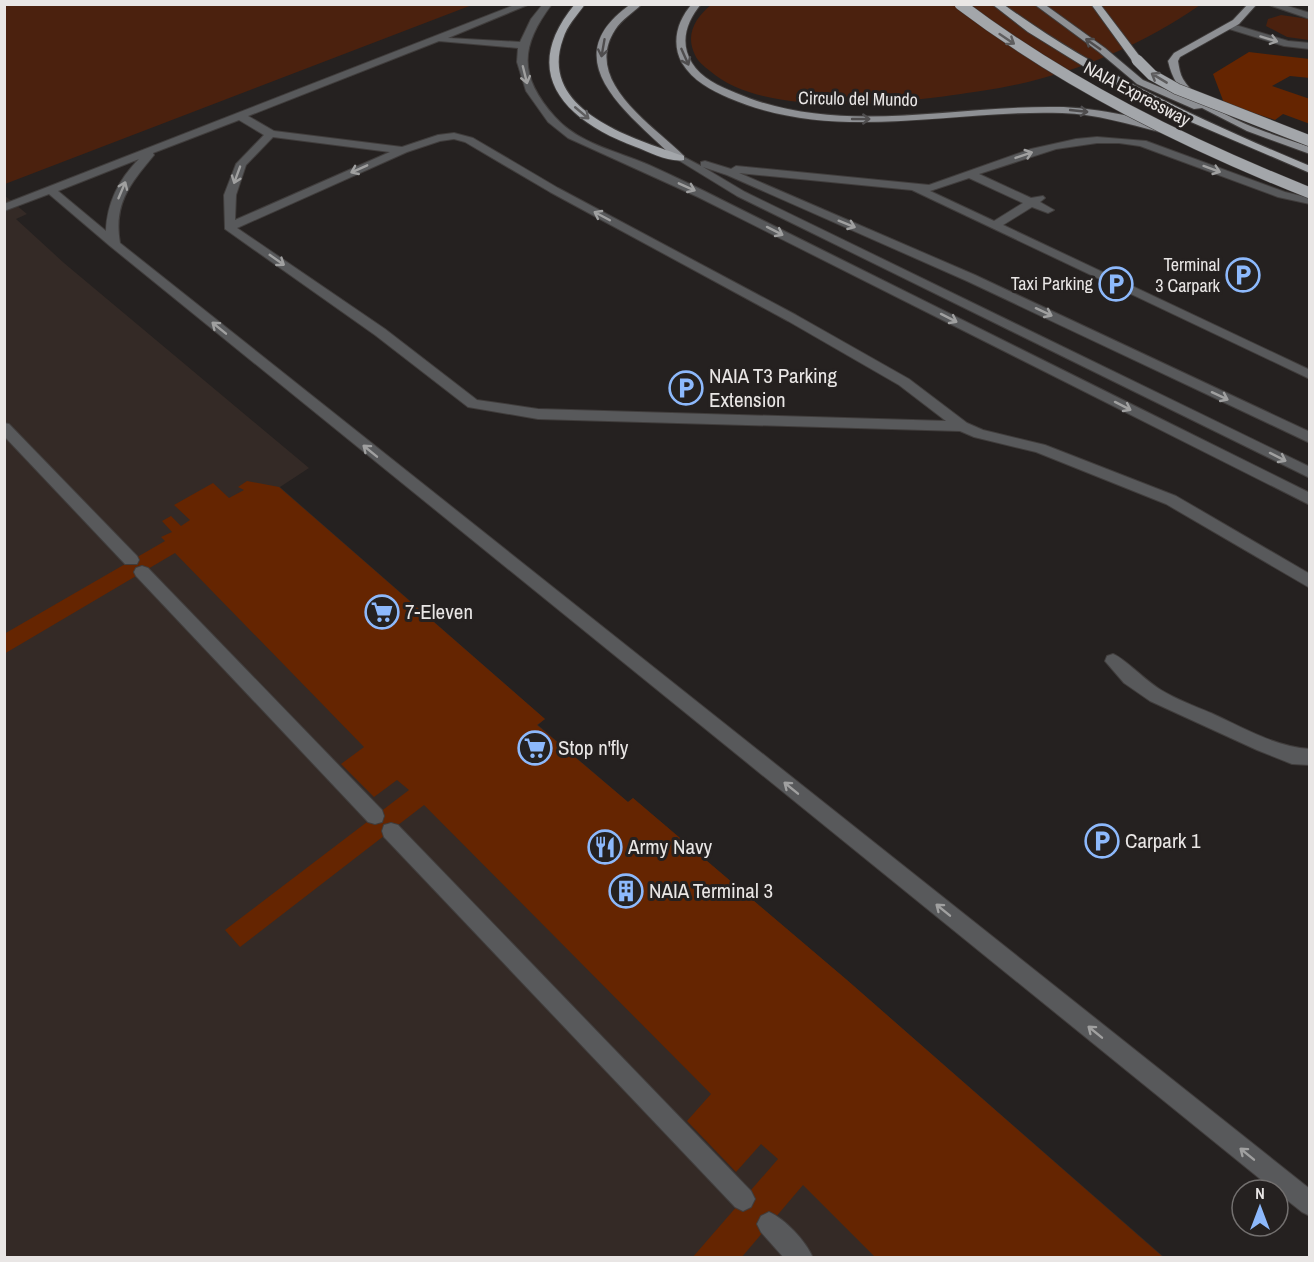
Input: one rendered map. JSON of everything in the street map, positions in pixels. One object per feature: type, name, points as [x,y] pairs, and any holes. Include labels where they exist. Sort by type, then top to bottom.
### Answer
[{"type":"highway","points":[[581,4],[564,25],[555,45],[553,65],[558,86],[586,117],[606,130],[680,158]]},
{"type":"highway","name":"NAIA Expressway","points":[[960,4],[1036,58],[1096,93],[1168,131],[1310,193]]},
{"type":"highway","name":"NAIA Expressway","points":[[996,4],[1063,51],[1119,83],[1245,144],[1310,170]]},
{"type":"highway","points":[[1095,4],[1137,60],[1152,75],[1177,89],[1310,139]]},
{"type":"main road","points":[[638,4],[624,14],[608,31],[603,42],[602,68],[613,92],[680,158]]},
{"type":"main road","name":"Circulo del Mundo","points":[[697,4],[684,20],[681,30],[680,40],[684,58],[697,75],[747,103],[785,113],[826,118],[893,118],[1064,110],[1122,118],[1199,143],[1310,187]]},
{"type":"main road","points":[[1038,4],[1102,50],[1140,82],[1234,123],[1310,151]]},
{"type":"main road","points":[[1234,123],[1183,87],[1173,67],[1177,55],[1229,26],[1253,4]]},
{"type":"street","points":[[488,4],[506,12]]},
{"type":"street","points":[[4,208],[526,4]]},
{"type":"street","points":[[548,4],[534,20],[522,45],[525,79],[533,99],[554,123],[578,138],[696,191],[1310,500]]},
{"type":"street","points":[[1270,4],[1310,16]]},
{"type":"street","points":[[1229,26],[1287,44],[1310,46]]},
{"type":"street","points":[[439,39],[522,45]]},
{"type":"street","points":[[1183,87],[1310,139]]},
{"type":"street","points":[[240,116],[271,134],[403,150]]},
{"type":"street","points":[[229,227],[230,195],[241,164],[271,134]]},
{"type":"street","points":[[229,227],[403,150],[438,138],[454,136],[469,140],[554,190],[792,318],[904,382],[962,426],[979,434],[1040,448],[1171,500],[1310,582]]},
{"type":"street","points":[[710,166],[914,188],[942,186],[1051,145],[1087,140],[1123,140],[1142,143],[1282,195],[1310,201]]},
{"type":"street","points":[[114,244],[111,233],[123,187],[129,174],[158,148]]},
{"type":"street","points":[[680,158],[710,166],[971,278],[1310,438]]},
{"type":"street","points":[[680,158],[741,194],[1310,472]]},
{"type":"street","points":[[969,174],[1048,210]]},
{"type":"street","points":[[914,188],[1310,375]]},
{"type":"street","points":[[51,190],[114,244],[1310,1204]]},
{"type":"street","points":[[994,226],[1042,196]]},
{"type":"street","points":[[229,227],[380,332],[473,404],[511,411],[962,426]]},
{"type":"street","points":[[4,427],[375,816]]},
{"type":"street","points":[[1113,661],[1130,678],[1156,696],[1263,745],[1292,756],[1310,757]]},
{"type":"street","points":[[391,831],[743,1199]]},
{"type":"street","points":[[769,1224],[801,1257]]},
{"type":"shaded area","points":[[5,4],[472,4],[472,5],[5,184]]},
{"type":"shaded area","points":[[711,5],[1200,5],[1150,36],[1123,49],[1067,71],[1039,79],[1010,86],[917,100],[840,104],[766,97],[735,87],[710,71],[696,57],[692,48],[691,34],[700,15]]},
{"type":"shaded area","points":[[1281,15],[1309,19],[1309,40],[1287,37],[1266,26],[1268,19]]},
{"type":"shaded area","points":[[4,195],[27,214],[16,219],[64,263],[309,468],[280,487],[545,719],[538,725],[628,802],[633,798],[847,980],[1164,1257],[5,1257]]},
{"type":"building","points":[[1249,52],[1310,59],[1310,78],[1290,76],[1272,86],[1310,99],[1310,124],[1283,114],[1275,120],[1224,103],[1213,74]]},
{"type":"building","name":"NAIA Terminal 3","points":[[247,481],[279,487],[545,719],[537,725],[628,802],[633,798],[847,980],[1164,1258],[876,1258],[803,1185],[741,1258],[692,1258],[778,1159],[761,1144],[736,1172],[687,1121],[711,1094],[424,805],[240,947],[225,930],[409,790],[397,780],[374,797],[341,764],[364,747],[175,553],[4,654],[4,634],[165,541],[161,537],[172,532],[162,521],[171,516],[181,526],[190,520],[174,505],[213,483],[229,498],[244,490],[238,487]]},
{"type":"place","name":"Terminal 3 Carpark","points":[[1243,275]]},
{"type":"place","name":"Taxi Parking","points":[[1116,284]]},
{"type":"place","name":"NAIA T3 Parking Extension","points":[[686,388]]},
{"type":"place","name":"7-Eleven","points":[[382,612]]},
{"type":"place","name":"Stop n'fly","points":[[535,748]]},
{"type":"place","name":"Carpark 1","points":[[1102,841]]},
{"type":"place","name":"Army Navy","points":[[605,847]]},
{"type":"place","name":"NAIA Terminal 3","points":[[626,891]]}]
